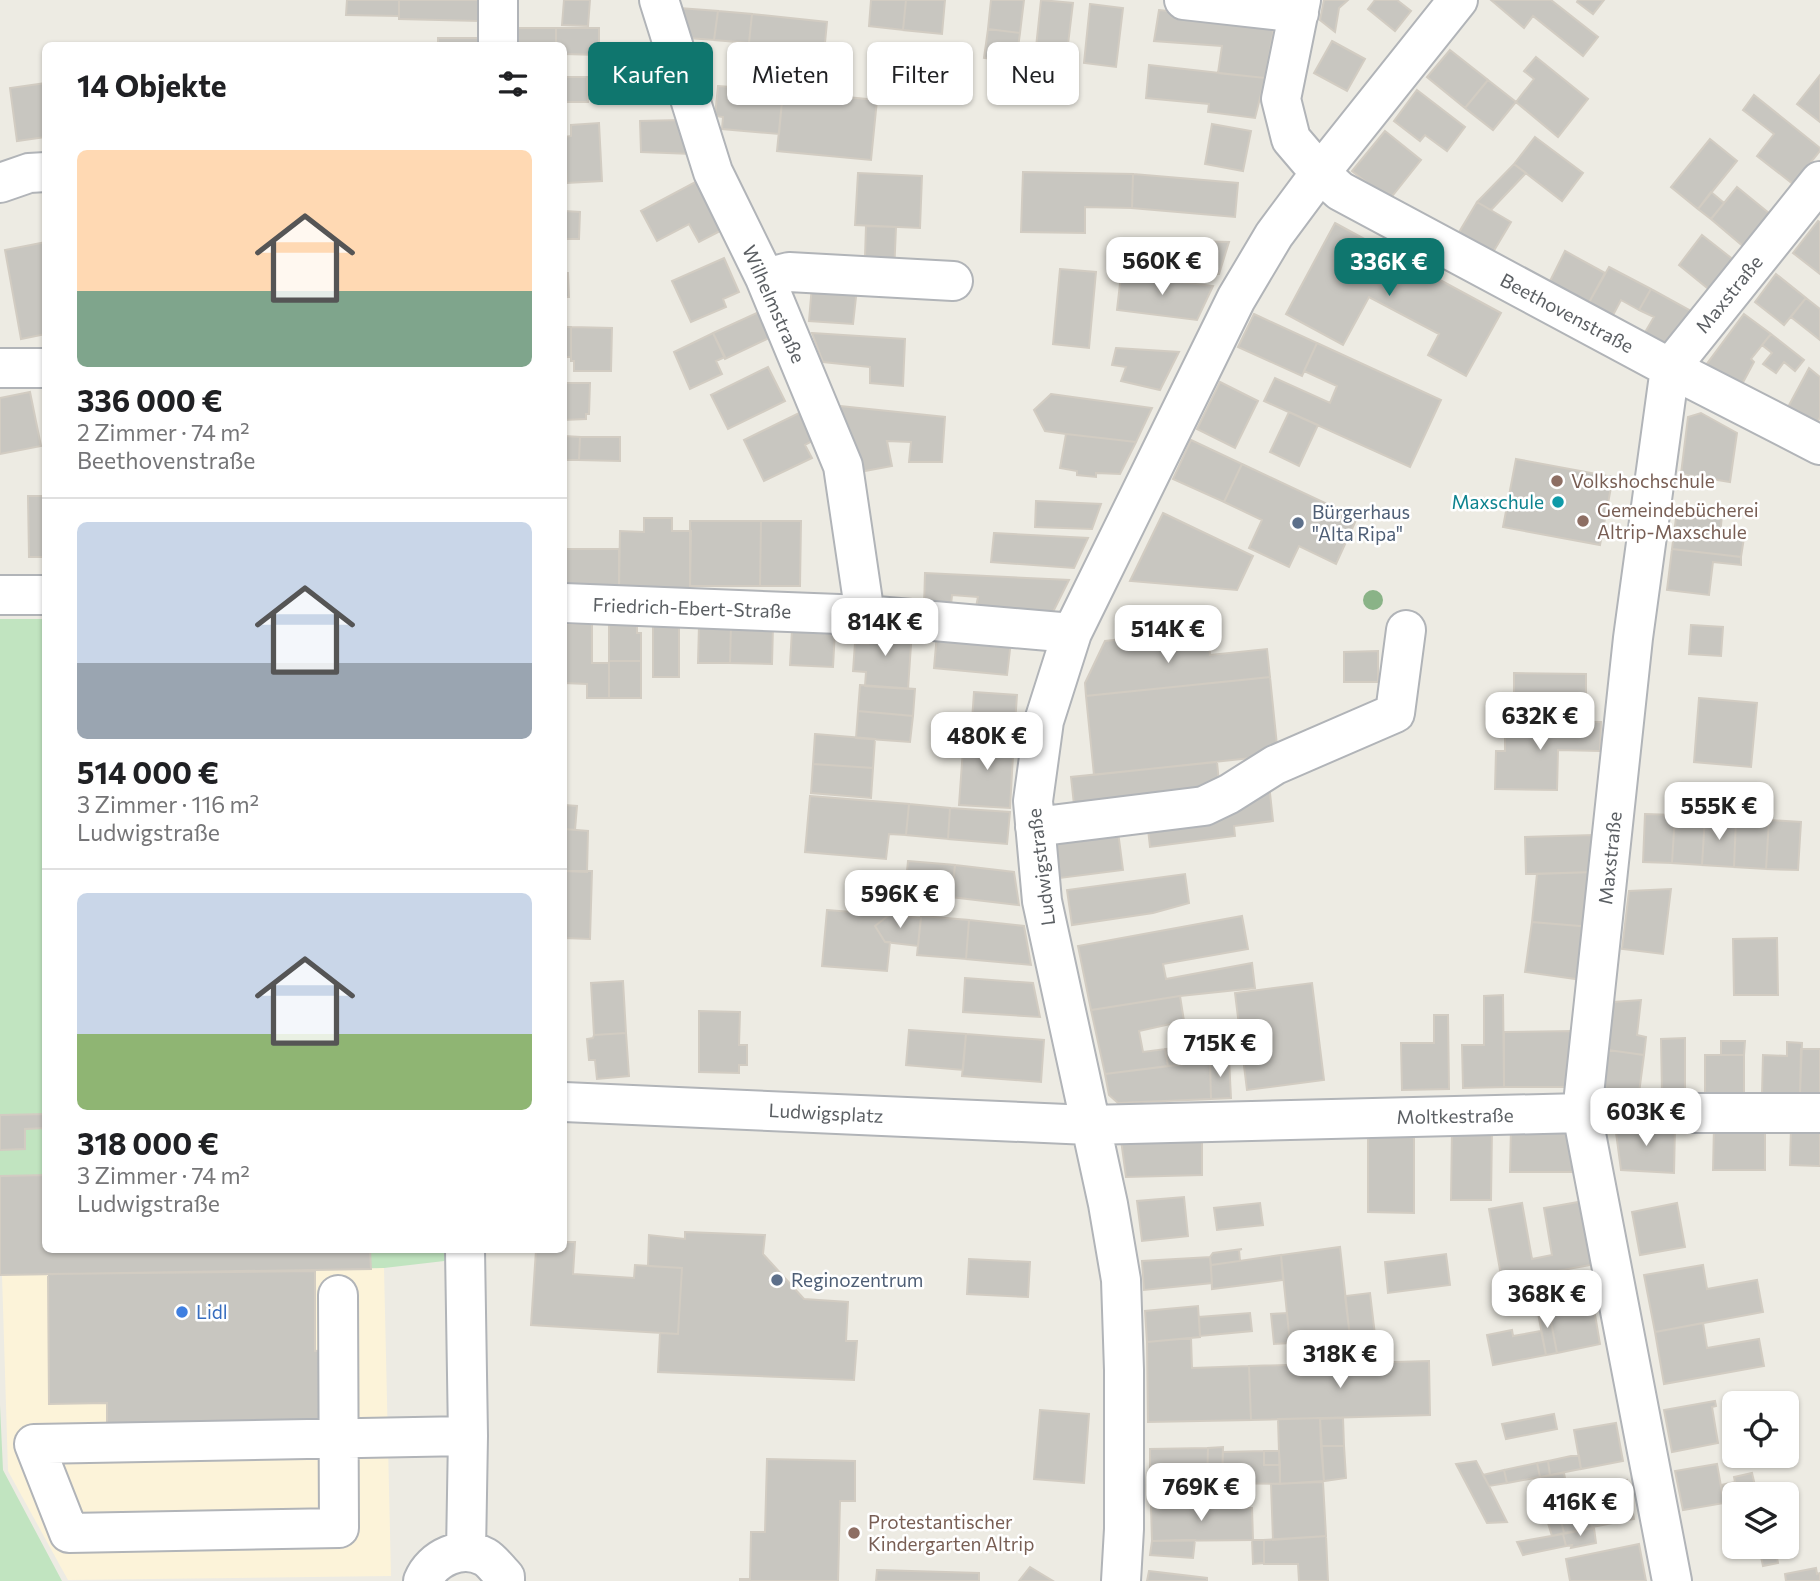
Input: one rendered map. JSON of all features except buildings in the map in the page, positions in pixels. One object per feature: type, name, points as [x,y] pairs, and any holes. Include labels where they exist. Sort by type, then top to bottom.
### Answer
[{"type":"street","points":[[498,0],[498,42]]},
{"type":"street","name":"Wilhelmstraße","points":[[659,0],[713,172],[765,278],[843,466],[865,615]]},
{"type":"street","points":[[1184,0],[1300,6]]},
{"type":"street","name":"Ludwigstraße","points":[[1121,1581],[1124,1529],[1124,1370],[1121,1280],[1108,1204],[1042,901],[1033,801],[1044,721],[1072,633],[1236,299],[1274,235],[1320,173],[1458,0]]},
{"type":"street","name":"Beethovenstraße","points":[[1300,6],[1280,99],[1291,139],[1320,173],[1340,191],[1820,445]]},
{"type":"street","points":[[0,183],[29,173],[42,172]]},
{"type":"street","name":"Maxstraße","points":[[1672,1581],[1582,1113],[1633,638],[1670,368],[1820,181]]},
{"type":"street","points":[[765,278],[789,272],[953,281]]},
{"type":"street","points":[[0,368],[42,368]]},
{"type":"street","points":[[0,595],[42,596]]},
{"type":"street","name":"Friedrich-Ebert-Straße","points":[[567,603],[865,615],[1072,633]]},
{"type":"street","points":[[1035,827],[1205,806],[1275,765],[1395,713],[1406,631]]},
{"type":"street","name":"Ludwigsplatz","points":[[567,1102],[1089,1125]]},
{"type":"street","name":"Moltkestraße","points":[[1089,1125],[1582,1113],[1820,1113]]},
{"type":"street","points":[[465,1253],[468,1436],[466,1552]]},
{"type":"street","points":[[338,1295],[339,1440],[339,1528],[69,1533],[34,1444],[339,1440],[468,1436]]},
{"type":"street","points":[[423,1581],[426,1572],[441,1558],[466,1552],[485,1557],[505,1577],[505,1581]]},
{"type":"shaded area","points":[[384,1268],[391,1576],[68,1580],[8,1471],[2,1275]]},
{"type":"green space","points":[[0,619],[42,619],[42,1253],[453,1253],[453,1260],[384,1268],[0,1275]]},
{"type":"green space","points":[[0,1405],[3,1470],[62,1581],[0,1581]]},
{"type":"place","name":"Volkshochschule","points":[[1557,481]]},
{"type":"place","name":"Maxschule","points":[[1558,502]]},
{"type":"place","name":"Gemeindebücherei Altrip-Maxschule","points":[[1583,521]]},
{"type":"place","name":"Bürgerhaus \"Alta Ripa\"","points":[[1298,523]]},
{"type":"place","name":"Reginozentrum","points":[[777,1280]]},
{"type":"place","name":"Lidl","points":[[182,1312]]},
{"type":"place","name":"Protestantischer Kindergarten Altrip","points":[[854,1533]]}]
